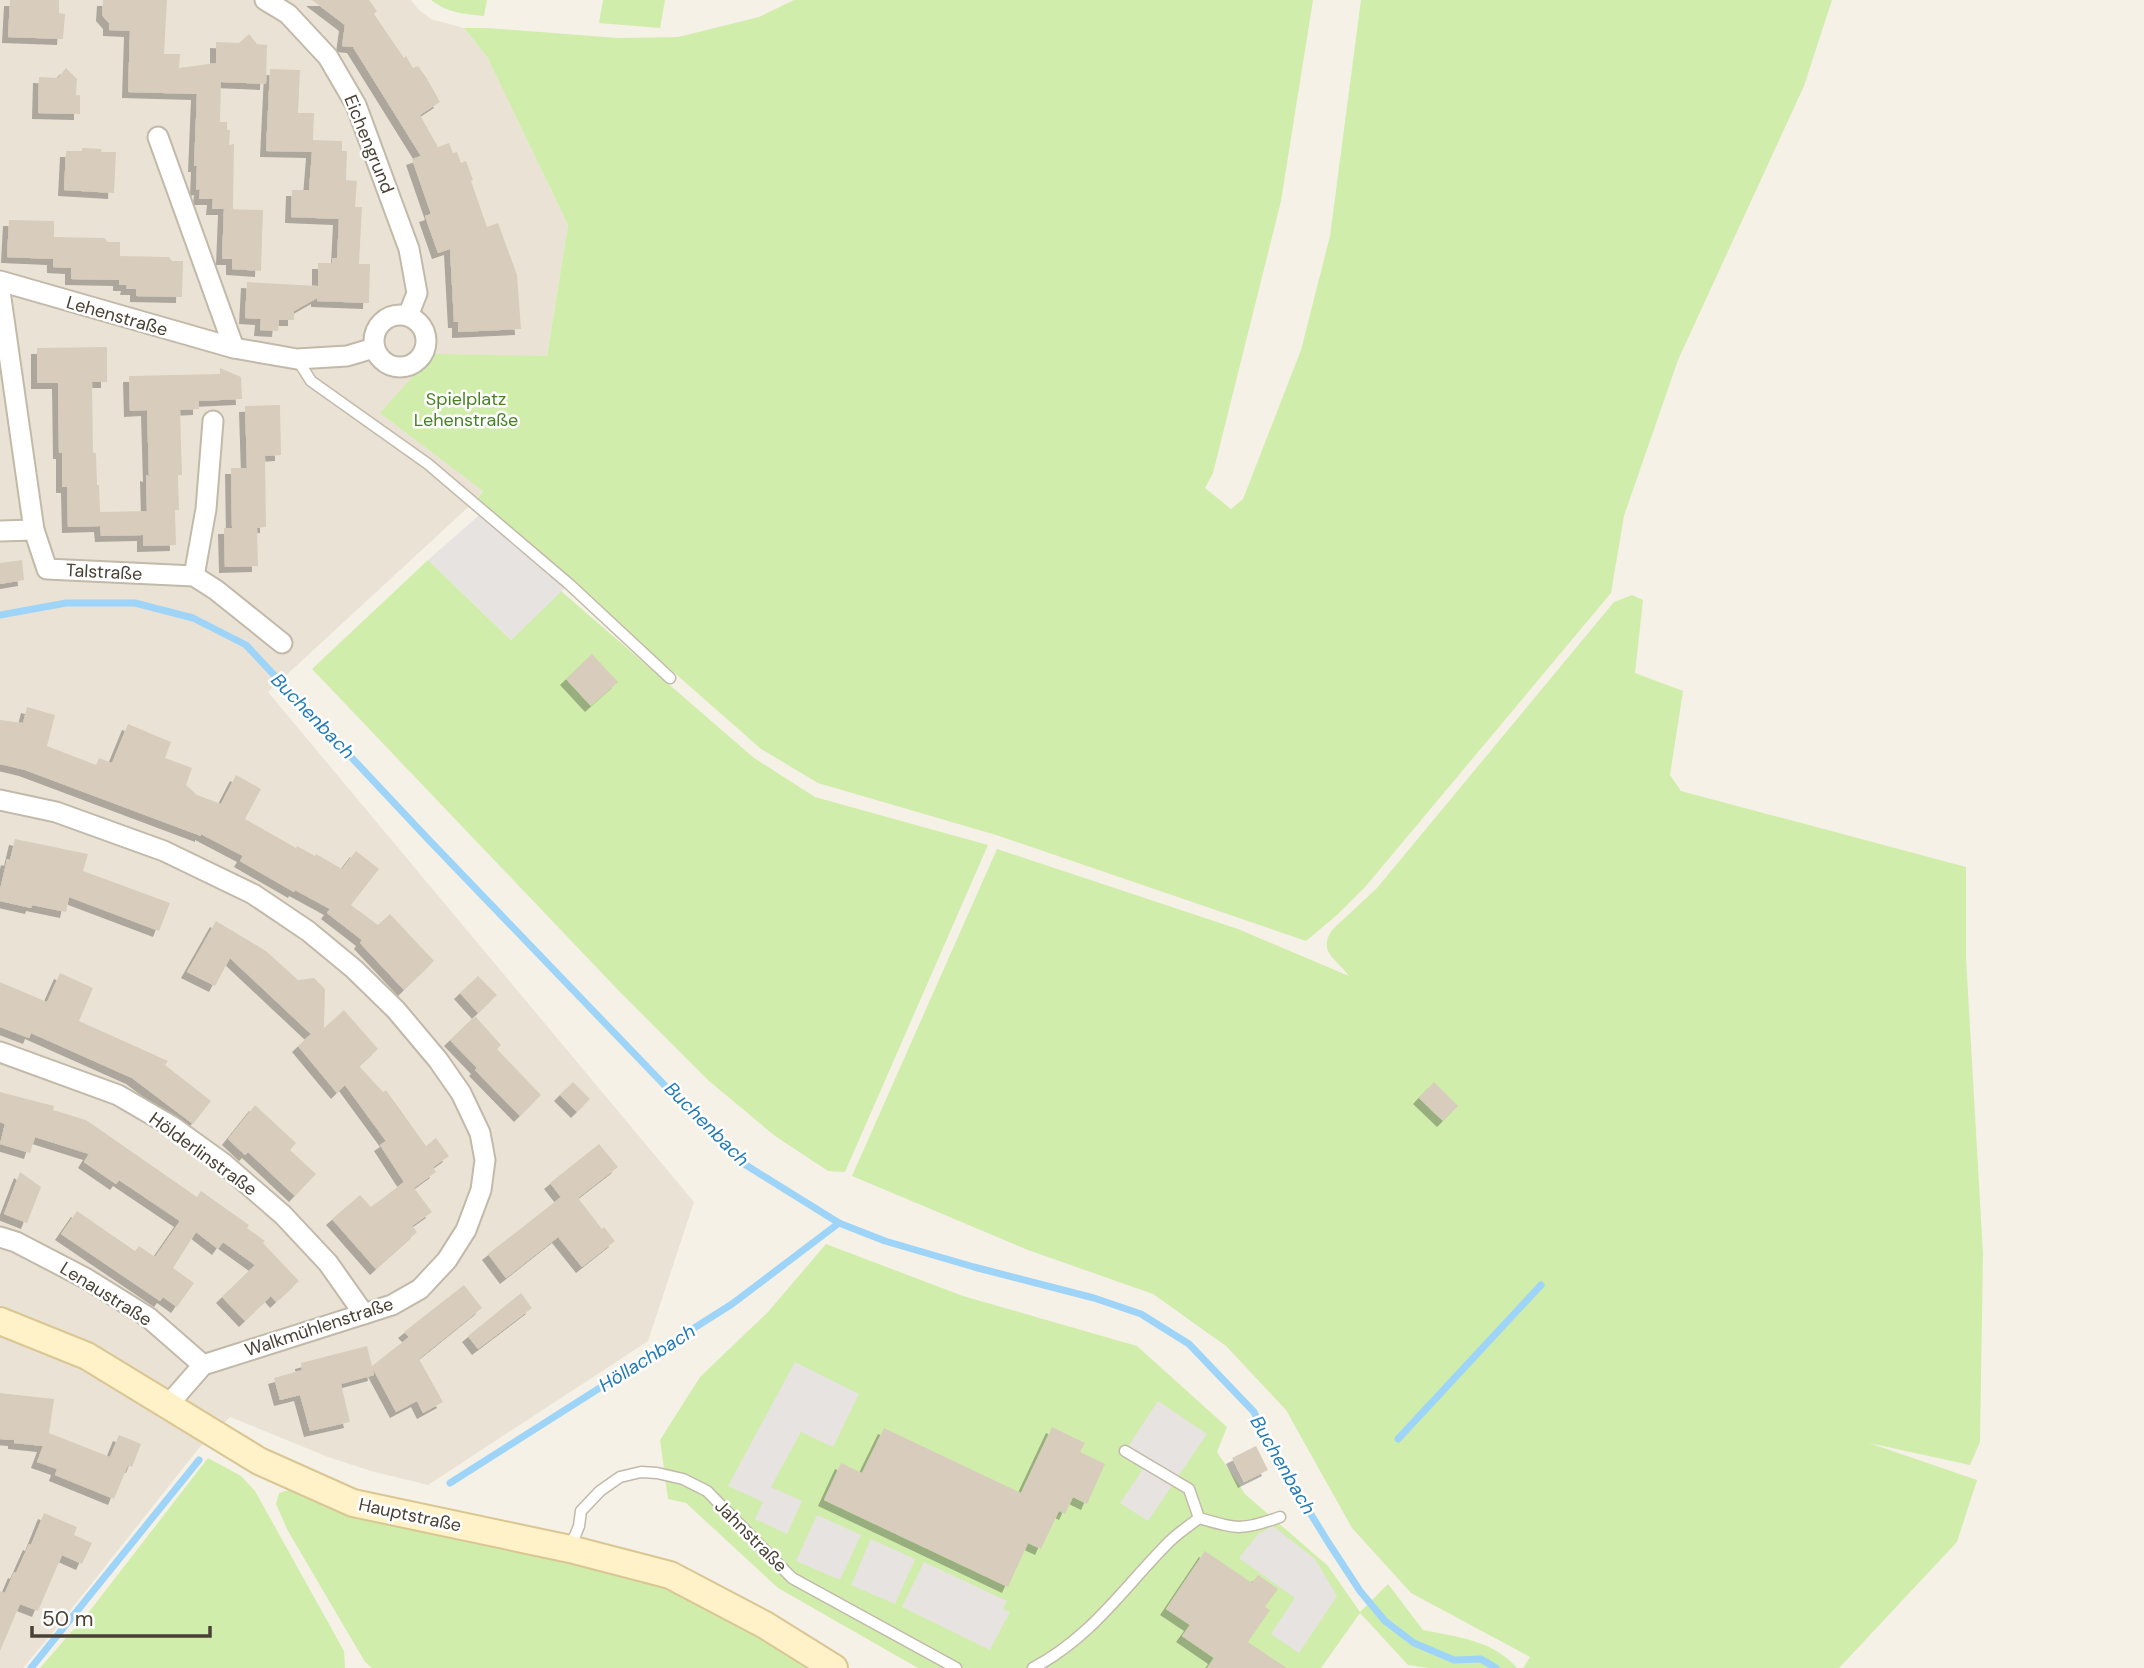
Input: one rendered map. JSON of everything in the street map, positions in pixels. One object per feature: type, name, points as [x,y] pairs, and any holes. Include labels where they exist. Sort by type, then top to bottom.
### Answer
[{"type":"street","name":"Eichengrund","points":[[265,0],[288,14],[328,57],[356,104],[409,248],[417,293],[408,316]]},
{"type":"street","points":[[158,137],[234,348]]},
{"type":"street","name":"Lehenstraße","points":[[0,281],[234,348],[297,359],[346,356],[374,348]]},
{"type":"street","points":[[0,291],[34,530],[0,531]]},
{"type":"street","points":[[392,315],[408,316],[416,320],[426,335],[423,353],[410,365],[392,366],[384,363],[374,348],[374,332],[384,319],[392,315]]},
{"type":"street","points":[[213,421],[206,509],[194,576],[282,642]]},
{"type":"street","name":"Talstraße","points":[[34,530],[47,569],[194,576]]},
{"type":"street","name":"Walkmühlenstraße","points":[[0,800],[56,813],[163,851],[253,894],[308,931],[355,969],[396,1010],[438,1060],[461,1093],[480,1133],[485,1160],[481,1190],[467,1230],[447,1260],[421,1289],[392,1305],[204,1365]]},
{"type":"street","name":"Hölderlinstraße","points":[[0,1052],[118,1095],[173,1127],[223,1163],[283,1215],[328,1263],[364,1314]]},
{"type":"street","name":"Lenaustraße","points":[[0,1237],[16,1242],[87,1279],[148,1317],[204,1365]]},
{"type":"street","name":"Hauptstraße","points":[[0,1321],[87,1356],[259,1461],[353,1503],[570,1549],[670,1575],[765,1625],[834,1668]]},
{"type":"street","points":[[168,1405],[204,1365]]},
{"type":"lane","points":[[297,359],[311,381],[438,473],[569,584],[670,678]]},
{"type":"lane","points":[[1125,1451],[1189,1489],[1199,1518]]},
{"type":"lane","name":"Jahnstraße","points":[[570,1549],[579,1527],[581,1511],[620,1477],[641,1472],[683,1479],[706,1491],[792,1578],[956,1668]]},
{"type":"lane","points":[[1199,1518],[1236,1528],[1252,1527],[1280,1517]]},
{"type":"lane","points":[[1033,1668],[1053,1658],[1098,1621],[1172,1539],[1199,1518]]},
{"type":"shaded area","points":[[0,0],[411,0],[431,19],[464,28],[487,57],[568,225],[540,399],[477,499],[268,692],[694,1202],[648,1341],[428,1485],[328,1457],[230,1417],[199,1448],[23,1668],[0,1668]]},
{"type":"shaded area","points":[[484,511],[569,584],[511,640],[428,560]]},
{"type":"shaded area","points":[[795,1362],[859,1394],[833,1447],[801,1432],[771,1487],[802,1501],[787,1534],[755,1519],[763,1502],[728,1486]]},
{"type":"shaded area","points":[[1158,1401],[1207,1434],[1148,1521],[1120,1503],[1147,1463],[1125,1451]]},
{"type":"shaded area","points":[[817,1515],[861,1535],[840,1580],[796,1561]]},
{"type":"shaded area","points":[[1273,1526],[1315,1559],[1337,1596],[1299,1653],[1271,1634],[1295,1598],[1239,1558],[1258,1534]]},
{"type":"shaded area","points":[[871,1539],[915,1559],[895,1604],[851,1585]]},
{"type":"shaded area","points":[[924,1562],[1007,1601],[1003,1609],[1010,1612],[990,1650],[902,1607]]},
{"type":"green space","points":[[431,0],[487,0],[484,16],[450,10]]},
{"type":"green space","points":[[603,0],[665,0],[660,28],[599,23]]},
{"type":"green space","name":"Spielplatz Lehenstraße","points":[[794,0],[1313,0],[1281,201],[1213,473],[1205,488],[1231,509],[1243,499],[1301,350],[1330,236],[1361,0],[1832,0],[1804,86],[1678,360],[1624,516],[1611,593],[1366,886],[1306,941],[996,835],[818,783],[761,749],[477,499],[483,491],[380,413],[433,354],[547,356],[568,225],[487,57],[464,28],[618,38],[678,37],[759,17]]},
{"type":"green space","points":[[428,560],[511,640],[561,591],[754,758],[815,797],[988,845],[845,1172],[828,1171],[775,1136],[709,1081],[618,990],[312,669]]},
{"type":"green space","points":[[1632,595],[1643,600],[1635,673],[1683,691],[1670,775],[1681,791],[1966,867],[1966,957],[1983,1254],[1980,1442],[1970,1465],[1869,1443],[1977,1480],[1957,1542],[1839,1668],[1523,1668],[1530,1657],[1411,1593],[1352,1528],[1286,1410],[1226,1346],[1153,1294],[1028,1250],[852,1176],[997,849],[1238,929],[1349,976],[1328,950],[1328,938],[1332,930],[1377,888],[1614,602]]},
{"type":"green space","points":[[826,1244],[963,1296],[1137,1346],[1227,1427],[1217,1452],[1245,1494],[1328,1566],[1360,1612],[1388,1584],[1423,1630],[1474,1641],[1497,1651],[1517,1668],[1429,1668],[1408,1665],[1360,1613],[1321,1668],[918,1668],[778,1588],[686,1503],[668,1499],[660,1440],[700,1377],[768,1312]]},
{"type":"green space","points":[[208,1458],[241,1476],[255,1491],[344,1651],[345,1668],[40,1668],[92,1608]]},
{"type":"green space","points":[[291,1490],[357,1513],[552,1555],[667,1588],[723,1615],[811,1668],[372,1668],[365,1662],[288,1531],[276,1504],[279,1493]]},
{"type":"building","points":[[10,0],[59,0],[59,13],[65,14],[63,39],[8,37]]},
{"type":"building","points":[[103,0],[167,0],[164,54],[180,54],[179,68],[216,63],[216,42],[239,43],[249,34],[257,44],[267,45],[266,84],[221,82],[220,122],[227,122],[227,130],[230,130],[229,145],[234,144],[233,209],[212,209],[213,199],[199,199],[200,189],[196,190],[197,166],[194,166],[197,94],[128,92],[130,31],[109,30],[109,23],[102,15]]},
{"type":"building","points":[[312,0],[369,0],[377,11],[374,14],[404,58],[406,56],[413,68],[418,66],[426,77],[440,102],[420,115],[438,147],[449,143],[453,153],[457,152],[461,163],[466,161],[487,227],[498,223],[517,275],[521,329],[458,332],[458,322],[454,322],[450,249],[438,253],[425,216],[431,214],[412,159],[421,156],[353,47],[342,46],[345,25]]},
{"type":"building","points":[[66,68],[77,79],[76,95],[80,95],[80,114],[38,113],[39,77],[58,78]]},
{"type":"building","points":[[270,69],[300,70],[298,113],[314,113],[313,140],[342,141],[342,151],[347,151],[346,180],[357,181],[355,207],[362,207],[359,264],[370,264],[369,303],[317,301],[317,298],[294,311],[294,320],[279,320],[278,331],[260,330],[261,319],[245,318],[247,282],[318,286],[318,263],[332,263],[332,258],[337,258],[339,219],[291,217],[292,190],[309,190],[312,152],[266,151]]},
{"type":"building","points":[[82,148],[116,152],[114,193],[64,190],[66,151],[82,151]]},
{"type":"building","points":[[224,209],[263,210],[261,271],[232,269],[232,259],[222,259]]},
{"type":"building","points":[[9,220],[54,221],[54,237],[104,238],[108,242],[120,242],[120,256],[169,257],[172,261],[183,261],[182,297],[136,296],[136,289],[126,289],[127,285],[119,285],[119,280],[71,279],[71,268],[53,267],[53,259],[7,257]]},
{"type":"building","points":[[107,347],[107,382],[92,382],[93,453],[96,453],[100,512],[147,511],[147,410],[130,411],[129,376],[220,374],[220,368],[241,377],[242,399],[199,401],[199,409],[180,410],[182,475],[178,475],[179,510],[175,510],[176,545],[143,546],[143,535],[101,536],[100,526],[68,527],[67,487],[62,487],[62,453],[59,453],[58,383],[37,383],[37,348]]},
{"type":"building","points":[[280,405],[281,455],[265,456],[266,527],[257,528],[258,566],[225,567],[224,528],[232,528],[231,468],[247,468],[245,406]]},
{"type":"building","points":[[22,560],[24,580],[0,584],[0,563]]},
{"type":"building","points":[[592,654],[618,682],[591,706],[566,679]]},
{"type":"building","points":[[27,707],[55,715],[47,746],[96,765],[99,758],[112,763],[128,724],[171,742],[165,758],[192,768],[186,785],[197,795],[221,804],[236,775],[261,789],[245,819],[296,848],[297,846],[315,856],[316,854],[342,869],[356,851],[379,869],[351,905],[378,925],[390,914],[434,961],[404,990],[360,943],[362,940],[327,913],[330,909],[240,861],[243,856],[201,834],[25,770],[0,764],[0,720],[23,723]]},
{"type":"building","points":[[15,839],[88,854],[83,871],[170,903],[159,931],[69,897],[66,912],[0,901],[7,859],[10,860]]},
{"type":"building","points":[[216,921],[266,951],[298,980],[314,978],[325,989],[324,1028],[344,1010],[378,1049],[359,1066],[383,1092],[386,1090],[426,1146],[436,1138],[449,1156],[433,1167],[436,1172],[414,1188],[432,1212],[412,1226],[417,1232],[376,1269],[332,1219],[360,1195],[371,1207],[404,1182],[380,1145],[386,1141],[345,1085],[337,1093],[298,1046],[311,1034],[230,958],[215,986],[187,972]]},
{"type":"building","points":[[60,973],[93,988],[79,1021],[168,1061],[165,1065],[211,1101],[193,1124],[132,1078],[31,1033],[29,1038],[0,1027],[0,982],[47,1002]]},
{"type":"building","points":[[478,976],[497,995],[478,1013],[460,993]]},
{"type":"building","points":[[475,1016],[501,1045],[497,1049],[541,1095],[520,1116],[450,1040]]},
{"type":"building","points":[[573,1082],[590,1099],[577,1112],[560,1095]]},
{"type":"building","points":[[1434,1082],[1458,1106],[1443,1121],[1419,1098]]},
{"type":"building","points":[[0,1092],[54,1106],[53,1110],[86,1120],[197,1197],[201,1191],[249,1225],[247,1228],[265,1241],[263,1243],[299,1281],[276,1302],[271,1296],[245,1321],[222,1297],[255,1265],[223,1242],[218,1249],[196,1232],[173,1268],[194,1283],[177,1307],[163,1297],[160,1301],[61,1234],[77,1211],[135,1251],[139,1246],[155,1257],[180,1221],[119,1180],[116,1184],[84,1162],[89,1154],[35,1137],[30,1153],[0,1144],[5,1124],[0,1122]]},
{"type":"building","points":[[255,1105],[296,1143],[290,1150],[316,1174],[295,1196],[248,1152],[245,1155],[228,1139]]},
{"type":"building","points":[[599,1144],[618,1167],[578,1198],[615,1241],[582,1267],[558,1237],[506,1278],[488,1254],[561,1197],[550,1183]]},
{"type":"building","points":[[20,1172],[41,1187],[27,1223],[4,1214]]},
{"type":"building","points":[[464,1285],[482,1308],[419,1359],[443,1402],[423,1413],[417,1401],[396,1412],[373,1369],[374,1375],[341,1384],[350,1422],[310,1431],[300,1395],[280,1400],[274,1378],[302,1370],[301,1363],[367,1346],[372,1366],[409,1337],[404,1332]]},
{"type":"building","points":[[521,1293],[532,1308],[478,1349],[468,1336]]},
{"type":"building","points":[[0,1393],[54,1399],[49,1433],[110,1457],[119,1435],[141,1444],[132,1467],[128,1465],[114,1499],[55,1475],[57,1469],[37,1462],[43,1446],[0,1439]]},
{"type":"building","points":[[1052,1427],[1085,1443],[1080,1452],[1105,1464],[1087,1504],[1073,1497],[1065,1514],[1059,1511],[1041,1549],[1028,1543],[1008,1587],[824,1500],[841,1463],[862,1473],[884,1428],[1021,1493]]},
{"type":"building","points":[[1256,1446],[1268,1470],[1244,1482],[1232,1458]]},
{"type":"building","points":[[44,1513],[77,1527],[74,1535],[92,1543],[82,1564],[62,1555],[38,1611],[20,1604],[0,1651],[0,1591],[5,1593],[29,1544],[31,1545]]},
{"type":"building","points":[[1205,1551],[1252,1583],[1258,1575],[1278,1589],[1265,1607],[1270,1610],[1248,1642],[1287,1668],[1207,1668],[1214,1658],[1182,1636],[1190,1625],[1166,1609]]},
{"type":"waterway","name":"Buchenbach","points":[[0,615],[66,603],[135,603],[193,618],[246,645],[427,838],[741,1162],[839,1223],[885,1241],[1094,1298],[1141,1314],[1189,1344],[1254,1412],[1272,1451],[1328,1542],[1360,1591],[1385,1621],[1414,1643],[1454,1660],[1481,1659],[1496,1668]]},
{"type":"waterway","name":"Höllachbach","points":[[450,1483],[732,1304],[839,1223]]},
{"type":"waterway","points":[[1398,1439],[1541,1285]]},
{"type":"waterway","name":"Höllachbach","points":[[31,1668],[199,1460]]}]
